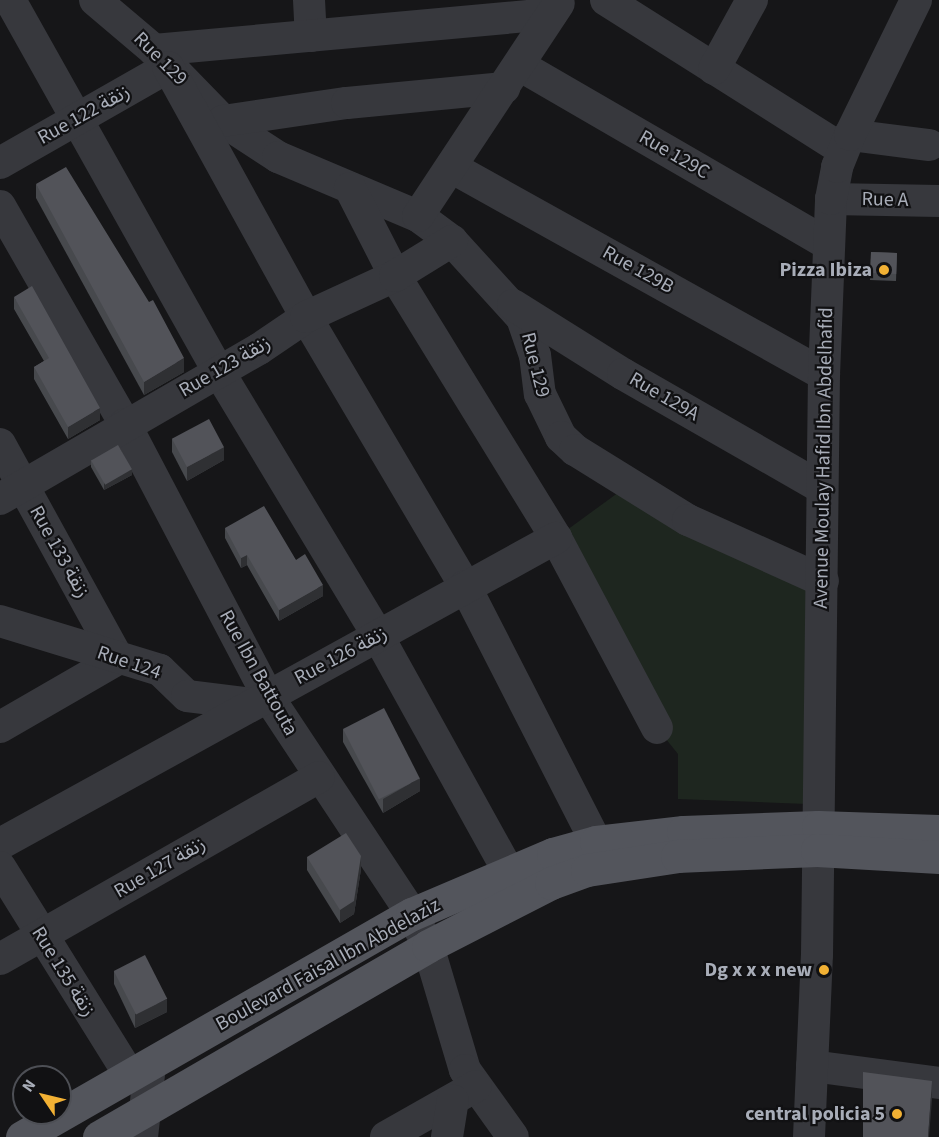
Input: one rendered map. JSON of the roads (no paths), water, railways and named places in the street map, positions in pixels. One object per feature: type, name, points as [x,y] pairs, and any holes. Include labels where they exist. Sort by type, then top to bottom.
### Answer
[{"type":"main road","name":"Boulevard Faisal Ibn Abdelaziz","points":[[99,1137],[143,1125],[428,946],[550,883],[587,870],[677,856],[818,839],[939,831]]},
{"type":"main road","name":"Boulevard Faisal Ibn Abdelaziz","points":[[22,1137],[412,914],[553,854],[596,842],[683,832],[818,839],[939,857]]},
{"type":"street","points":[[10,0],[219,372],[378,636],[509,872]]},
{"type":"street","name":"Rue 129","points":[[95,0],[161,58],[223,121],[278,157],[418,216],[452,241],[522,318],[530,338],[540,394],[551,419],[575,450],[688,520],[823,581]]},
{"type":"street","points":[[309,0],[311,36]]},
{"type":"street","points":[[606,0],[714,69],[846,142],[929,145]]},
{"type":"street","points":[[714,69],[752,0]]},
{"type":"street","name":"Avenue Moulay Hafid Ibn Abdelhafid","points":[[809,1137],[818,839],[824,375],[831,199],[846,142],[916,0]]},
{"type":"street","points":[[556,7],[311,36],[161,58],[306,317],[465,586],[596,842]]},
{"type":"street","points":[[418,216],[556,7]]},
{"type":"street","name":"Rue 122 زنقة","points":[[0,163],[75,118],[161,58]]},
{"type":"street","points":[[223,121],[511,77]]},
{"type":"street","name":"Rue 129C","points":[[511,77],[829,245]]},
{"type":"street","name":"Rue 129B","points":[[451,167],[824,375]]},
{"type":"street","points":[[350,188],[395,276],[556,538],[657,728]]},
{"type":"street","name":"Rue A","points":[[831,199],[939,201]]},
{"type":"street","name":"Rue Ibn Battouta","points":[[0,206],[125,424],[260,699],[319,777],[412,914],[428,946],[461,1060],[465,1093],[513,1137]]},
{"type":"street","name":"Rue 123 زنقة","points":[[11,492],[125,424],[219,372],[306,317],[395,276],[452,241]]},
{"type":"street","name":"Rue 129A","points":[[508,301],[623,374],[822,488]]},
{"type":"street","name":"Rue 133 زنقة","points":[[0,444],[11,492],[118,659]]},
{"type":"street","name":"Rue 126 زنقة","points":[[0,844],[465,586],[556,538]]},
{"type":"street","name":"Rue 124","points":[[0,621],[164,672],[172,686],[187,696],[260,699]]},
{"type":"street","points":[[0,727],[118,659]]},
{"type":"street","name":"Rue 127 زنقة","points":[[0,959],[319,777]]},
{"type":"street","name":"Rue 135 زنقة","points":[[0,867],[40,936],[140,1070]]},
{"type":"street","points":[[812,1066],[939,1083]]},
{"type":"street","points":[[140,1070],[143,1125]]},
{"type":"street","points":[[386,1137],[465,1093]]},
{"type":"street","points":[[447,1137],[465,1093]]},
{"type":"place","name":"Pizza Ibiza","points":[[884,270]]},
{"type":"place","name":"Dg x x x new","points":[[824,970]]},
{"type":"place","name":"central policia 5","points":[[897,1114]]}]
